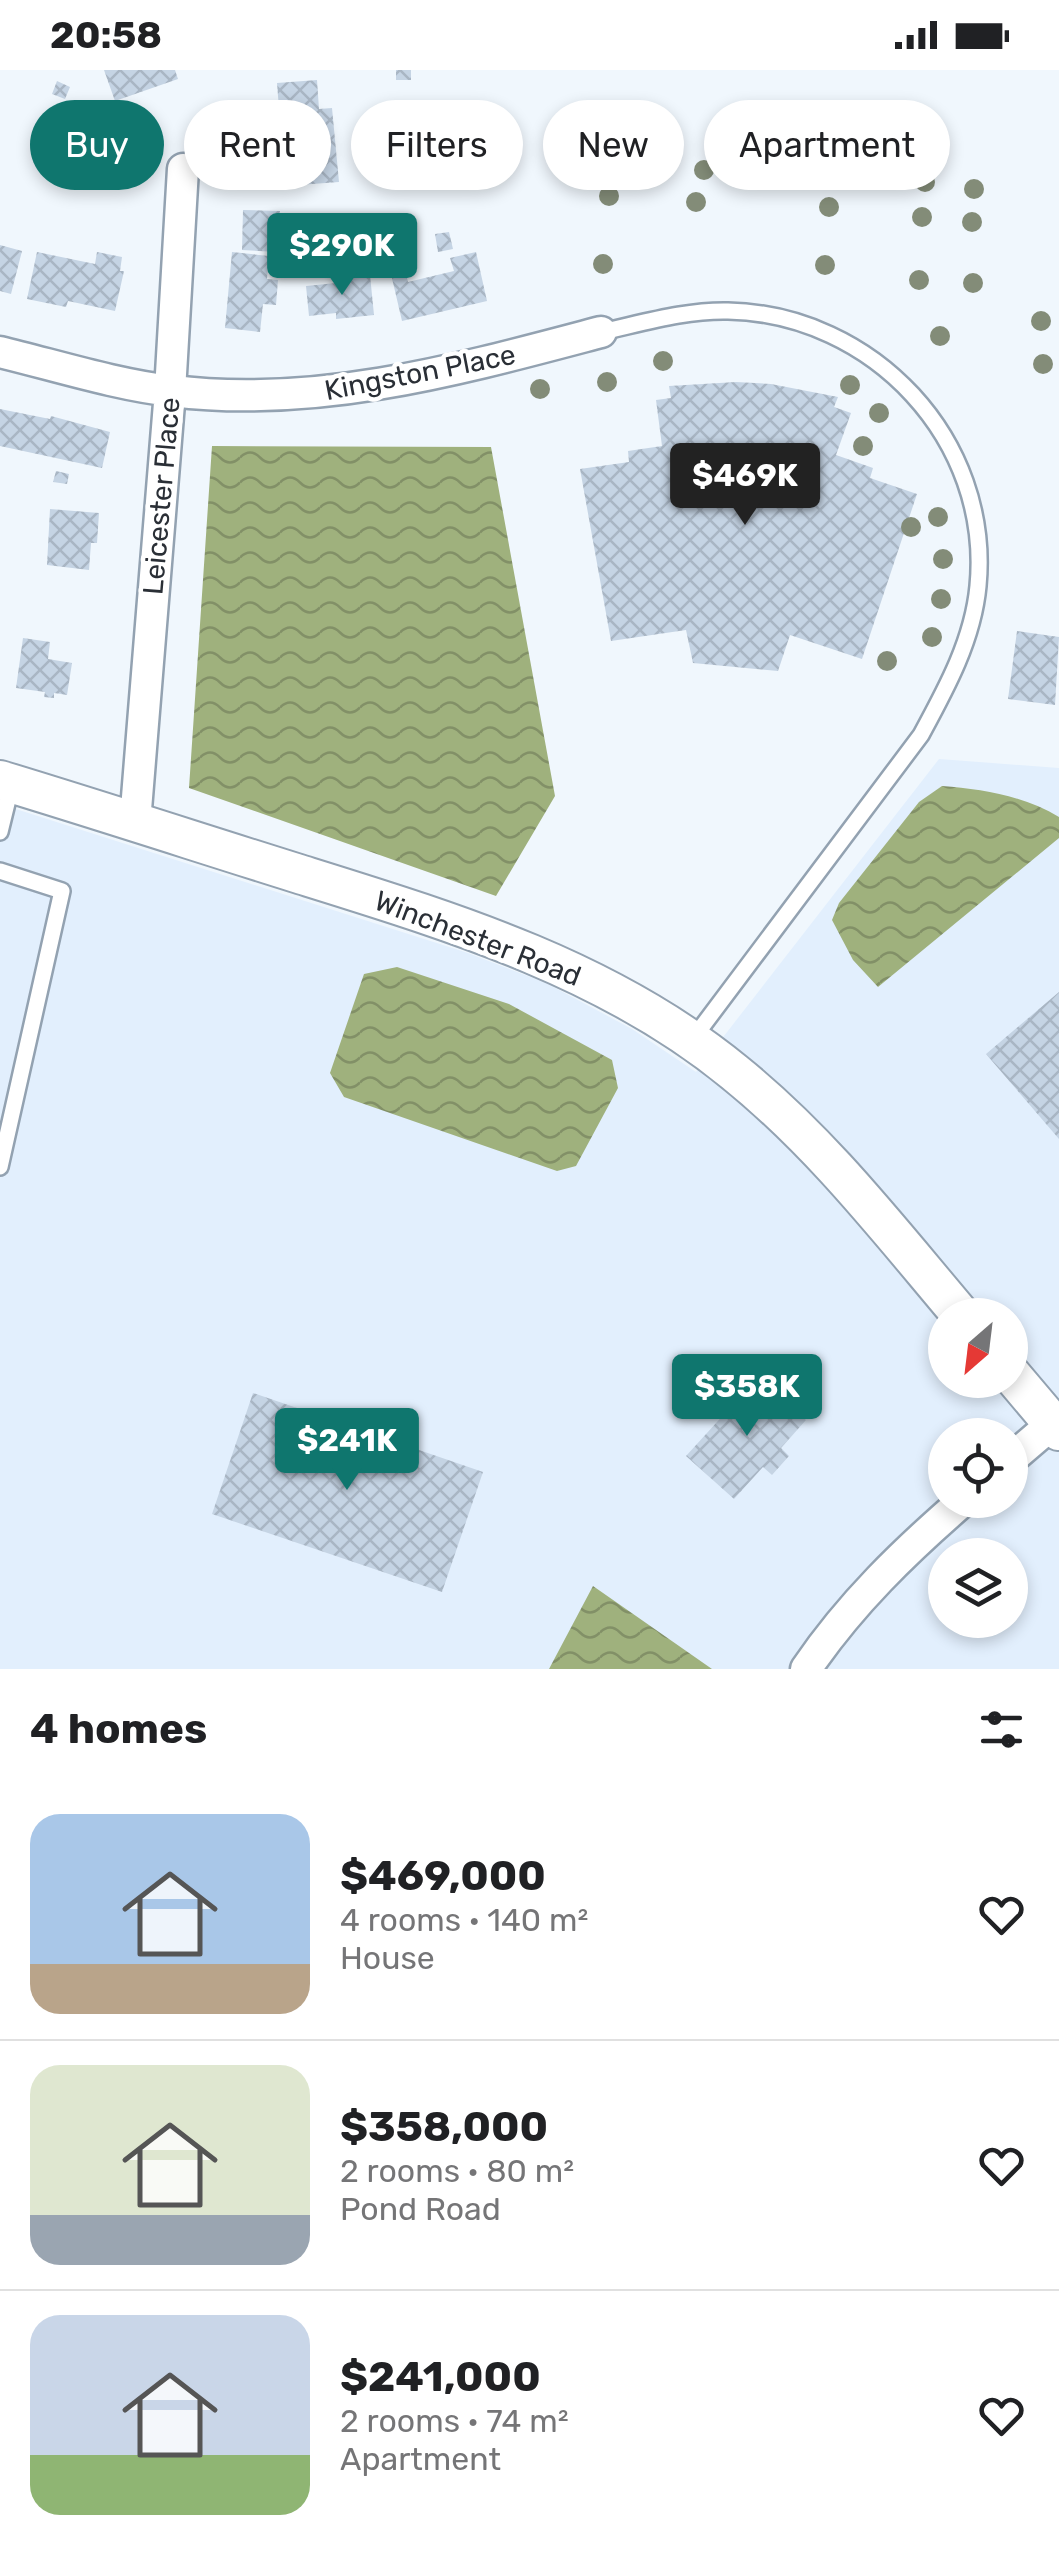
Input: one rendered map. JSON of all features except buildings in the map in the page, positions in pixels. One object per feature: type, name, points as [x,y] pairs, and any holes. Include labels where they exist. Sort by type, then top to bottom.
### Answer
[{"type":"street","name":"Leicester Place","points":[[135,822],[170,392],[183,169]]},
{"type":"street","name":"Kingston Place","points":[[0,352],[170,392],[265,394],[360,388],[453,372],[602,332]]},
{"type":"street","name":"Winchester Road","points":[[6,781],[443,919],[501,940],[610,990],[692,1040],[733,1071],[817,1148],[946,1298]]},
{"type":"street","points":[[1028,1394],[1056,1427],[1028,1447]]},
{"type":"street","points":[[806,1669],[855,1605],[907,1549],[943,1518]]},
{"type":"lane","points":[[602,332],[684,314],[728,310],[771,315],[837,337],[899,378],[940,428],[960,465],[973,504],[979,546],[978,588],[969,629],[949,684],[922,734],[692,1040]]},
{"type":"lane","points":[[0,832],[6,781]]},
{"type":"lane","points":[[0,872],[62,891],[0,1166]]},
{"type":"shaded area","points":[[939,759],[1059,768],[1059,1669],[0,1669],[0,804],[468,953],[546,983],[632,1029],[696,1072]]},
{"type":"water","points":[[212,446],[491,447],[555,796],[496,896],[189,788]]},
{"type":"water","points":[[942,786],[1003,795],[1046,810],[1059,817],[1059,838],[878,987],[853,960],[832,920],[839,903],[919,802]]},
{"type":"water","points":[[397,967],[509,1004],[612,1060],[618,1088],[576,1166],[557,1171],[344,1097],[330,1073],[364,974]]},
{"type":"water","points":[[593,1586],[712,1669],[549,1669]]}]
